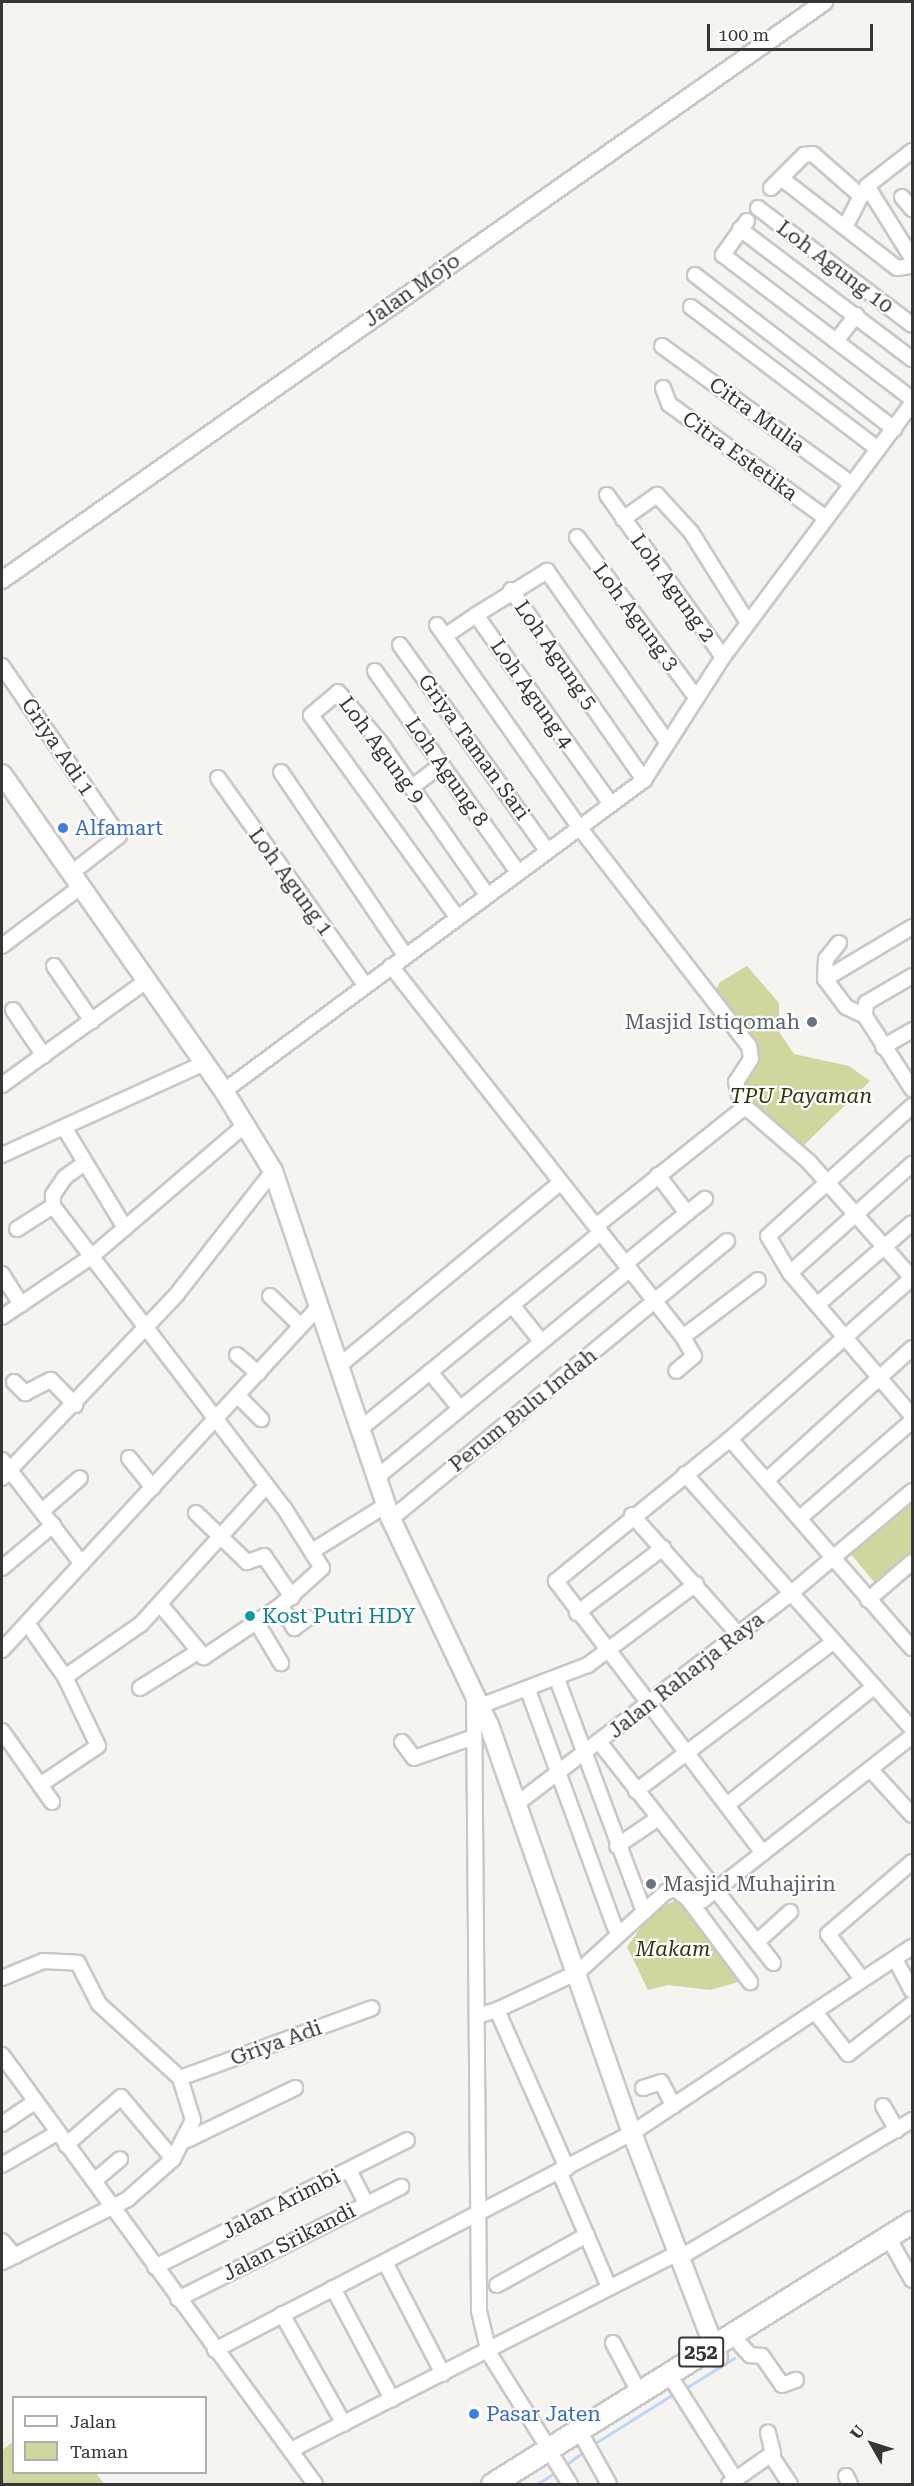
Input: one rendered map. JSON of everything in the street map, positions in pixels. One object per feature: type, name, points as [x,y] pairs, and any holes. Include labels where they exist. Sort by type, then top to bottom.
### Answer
[{"type":"main road","points":[[2,774],[74,881],[224,1091],[273,1171],[388,1512],[477,1700],[518,1803],[633,2133],[716,2351]]},
{"type":"main road","name":"252","points":[[517,2484],[559,2466],[639,2392],[896,2250],[912,2222]]},
{"type":"main road","name":"252","points":[[585,2442],[679,2389],[716,2351],[740,2344],[896,2250],[912,2236]]},
{"type":"main road","name":"252","points":[[492,2484],[559,2466]]},
{"type":"street","name":"Jalan Mojo","points":[[2,580],[824,2]]},
{"type":"street","points":[[912,152],[867,186],[912,258]]},
{"type":"street","points":[[845,227],[861,196],[813,154],[804,155],[781,178],[723,255],[912,399]]},
{"type":"street","points":[[781,178],[897,268],[912,266]]},
{"type":"street","points":[[902,197],[912,209]]},
{"type":"street","points":[[749,219],[856,315],[912,359]]},
{"type":"street","name":"Loh Agung 10","points":[[749,219],[912,325]]},
{"type":"street","points":[[695,275],[894,429]]},
{"type":"street","points":[[691,307],[878,449]]},
{"type":"street","points":[[836,341],[856,315]]},
{"type":"street","name":"Citra Mulia","points":[[662,346],[852,484]]},
{"type":"street","name":"Citra Estetika","points":[[663,388],[669,404],[826,518]]},
{"type":"street","points":[[224,1091],[644,780],[723,657],[912,404]]},
{"type":"street","name":"Loh Agung 2","points":[[607,495],[723,657]]},
{"type":"street","name":"Loh Agung 2","points":[[623,519],[657,495],[690,532],[748,623]]},
{"type":"street","name":"Loh Agung 3","points":[[577,537],[696,697]]},
{"type":"street","name":"Loh Agung 5","points":[[644,780],[511,590],[547,571],[668,743]]},
{"type":"street","points":[[476,615],[511,590]]},
{"type":"street","name":"Loh Agung 4","points":[[611,804],[476,615],[441,630],[579,827],[749,1046],[751,1059],[735,1093],[745,1107]]},
{"type":"street","name":"Griya Taman Sari","points":[[400,645],[547,850]]},
{"type":"street","name":"Griya Adi 1","points":[[2,666],[119,836],[74,881]]},
{"type":"street","name":"Loh Agung 8","points":[[375,672],[518,872]]},
{"type":"street","name":"Loh Agung 9","points":[[457,917],[311,712],[341,692],[488,895]]},
{"type":"street","points":[[412,787],[441,765]]},
{"type":"street","points":[[281,772],[405,956]]},
{"type":"street","name":"Loh Agung 1","points":[[218,778],[365,985]]},
{"type":"street","points":[[2,946],[74,881]]},
{"type":"street","points":[[825,979],[912,927]]},
{"type":"street","points":[[839,943],[826,959],[825,979],[846,1007],[865,1016],[883,1047],[911,1085]]},
{"type":"street","points":[[54,966],[92,1022]]},
{"type":"street","points":[[391,966],[682,1337],[694,1356],[676,1371]]},
{"type":"street","points":[[865,1016],[866,1003],[912,976]]},
{"type":"street","points":[[2,1085],[145,982]]},
{"type":"street","points":[[14,1010],[44,1056]]},
{"type":"street","points":[[883,1047],[912,1030]]},
{"type":"street","points":[[2,1155],[65,1130],[203,1064]]},
{"type":"street","points":[[912,1106],[768,1233],[790,1273],[912,1416]]},
{"type":"street","points":[[360,1429],[512,1305],[657,1175],[745,1107],[809,1162],[912,1278],[846,1339],[730,1439],[558,1574],[558,1587],[577,1613],[763,1853]]},
{"type":"street","points":[[2,1317],[91,1257],[246,1124]]},
{"type":"street","points":[[65,1130],[125,1228]]},
{"type":"street","points":[[85,1163],[65,1177],[53,1195],[53,1206],[267,1486],[314,1550],[322,1572],[287,1601],[210,1655],[196,1653],[140,1688]]},
{"type":"street","points":[[790,1273],[912,1164]]},
{"type":"street","points":[[6,1475],[75,1405],[210,1255],[273,1171]]},
{"type":"street","points":[[657,1175],[687,1213]]},
{"type":"street","points":[[340,1365],[560,1183]]},
{"type":"street","points":[[376,1478],[541,1341],[687,1213],[705,1200]]},
{"type":"street","points":[[17,1230],[53,1206]]},
{"type":"street","points":[[817,1305],[912,1223]]},
{"type":"street","name":"Perum Bulu Indah","points":[[314,1550],[388,1512],[655,1302],[727,1241]]},
{"type":"street","points":[[2,1274],[21,1305]]},
{"type":"street","points":[[682,1337],[758,1280]]},
{"type":"street","points":[[270,1296],[301,1326]]},
{"type":"street","points":[[2,1650],[320,1305]]},
{"type":"street","points":[[512,1305],[541,1341]]},
{"type":"street","points":[[767,1480],[912,1348]]},
{"type":"street","points":[[237,1355],[258,1373]]},
{"type":"street","points":[[430,1372],[459,1407]]},
{"type":"street","points":[[14,1382],[25,1393],[51,1380],[75,1405]]},
{"type":"street","points":[[238,1396],[261,1419]]},
{"type":"street","points":[[800,1518],[912,1421]]},
{"type":"street","points":[[730,1439],[912,1648]]},
{"type":"street","points":[[129,1458],[153,1488]]},
{"type":"street","points":[[2,1460],[6,1475],[42,1511],[82,1564]]},
{"type":"street","points":[[685,1474],[789,1595],[912,1729]]},
{"type":"street","points":[[42,1511],[80,1478]]},
{"type":"street","points":[[65,1677],[122,1639],[160,1604],[267,1486]]},
{"type":"street","name":"Jalan Raharja Raya","points":[[518,1803],[600,1743],[789,1595],[912,1491]]},
{"type":"street","points":[[196,1513],[249,1564],[264,1556],[287,1601],[294,1628],[308,1618]]},
{"type":"street","points":[[632,1515],[696,1584],[738,1634]]},
{"type":"street","points":[[2,1568],[53,1526]]},
{"type":"street","points":[[577,1613],[663,1548]]},
{"type":"street","points":[[868,1599],[910,1568]]},
{"type":"street","points":[[559,2466],[489,2353],[479,2312],[477,2016],[471,1738],[477,1700],[528,1690],[557,1679],[607,1653],[696,1584]]},
{"type":"street","points":[[160,1604],[196,1653]]},
{"type":"street","points":[[27,1623],[65,1677],[98,1746],[40,1785]]},
{"type":"street","points":[[257,1623],[281,1663]]},
{"type":"street","points":[[636,1791],[688,1756],[832,1641]]},
{"type":"street","points":[[557,1679],[583,1755],[644,1912]]},
{"type":"street","points":[[727,1805],[874,1687]]},
{"type":"street","points":[[528,1690],[615,1928]]},
{"type":"street","points":[[2,1731],[52,1802]]},
{"type":"street","points":[[477,2016],[497,2010],[578,1972],[671,1890],[699,1902],[912,1736]]},
{"type":"street","points":[[402,1742],[414,1758],[471,1738]]},
{"type":"street","points":[[600,1743],[713,1892],[773,1962]]},
{"type":"street","points":[[870,1769],[912,1815]]},
{"type":"street","points":[[617,1846],[657,1820]]},
{"type":"street","points":[[862,1979],[828,1934],[912,1863]]},
{"type":"street","points":[[688,1899],[750,1982]]},
{"type":"street","points":[[757,1942],[790,1912]]},
{"type":"street","points":[[215,2350],[478,2216],[633,2133],[912,1947]]},
{"type":"street","points":[[895,1959],[912,1991]]},
{"type":"street","points":[[2,1978],[43,1961],[78,1963],[99,2004],[180,2078],[193,2112],[188,2140],[174,2159],[114,2209],[2,2262]]},
{"type":"street","points":[[816,2013],[848,2054],[912,2004]]},
{"type":"street","name":"Griya Adi","points":[[180,2078],[372,2008]]},
{"type":"street","points":[[497,2010],[609,2287]]},
{"type":"street","points":[[2,2055],[215,2350],[315,2484]]},
{"type":"street","points":[[642,2088],[661,2082],[674,2106]]},
{"type":"street","points":[[188,2140],[295,2088]]},
{"type":"street","points":[[66,2145],[121,2097],[174,2159]]},
{"type":"street","points":[[2,2124],[35,2102]]},
{"type":"street","points":[[883,2106],[897,2130]]},
{"type":"street","points":[[291,2450],[489,2353],[609,2287],[678,2255],[912,2120]]},
{"type":"street","points":[[2,2165],[57,2133]]},
{"type":"street","name":"Jalan Arimbi","points":[[155,2267],[407,2140]]},
{"type":"street","points":[[93,2181],[120,2159]]},
{"type":"street","points":[[349,2170],[366,2204]]},
{"type":"street","name":"Jalan Srikandi","points":[[178,2299],[401,2187]]},
{"type":"street","points":[[496,2285],[587,2235]]},
{"type":"street","points":[[2,2241],[15,2256]]},
{"type":"street","points":[[896,2250],[912,2280]]},
{"type":"street","points":[[385,2262],[443,2374]]},
{"type":"street","points":[[333,2288],[392,2399]]},
{"type":"street","points":[[282,2314],[344,2424]]},
{"type":"street","points":[[613,2343],[639,2392]]},
{"type":"street","points":[[740,2344],[750,2355],[762,2356],[782,2385],[796,2380]]},
{"type":"street","points":[[679,2389],[737,2481],[771,2455]]},
{"type":"street","points":[[768,2433],[771,2455],[790,2484]]},
{"type":"street","points":[[585,2442],[609,2484]]},
{"type":"green space","name":"TPU Payaman","points":[[747,966],[779,1003],[779,1032],[794,1054],[849,1066],[870,1081],[801,1148],[743,1093],[756,1054],[714,993],[720,982]]},
{"type":"green space","points":[[912,1497],[912,1552],[876,1584],[849,1552]]},
{"type":"green space","name":"Makam","points":[[678,1899],[742,1981],[710,1990],[668,1985],[648,1990],[627,1947],[652,1912]]},
{"type":"green space","points":[[12,2443],[12,2474],[97,2474],[104,2484],[2,2484],[2,2450]]},
{"type":"waterway","points":[[684,2389],[734,2358]]},
{"type":"waterway","points":[[592,2445],[675,2393]]},
{"type":"waterway","points":[[563,2467],[587,2449]]},
{"type":"waterway","points":[[537,2484],[558,2471]]},
{"type":"place","name":"Alfamart","points":[[63,828]]},
{"type":"place","name":"Masjid Istiqomah","points":[[812,1022]]},
{"type":"place","name":"Kost Putri HDY","points":[[250,1616]]},
{"type":"place","name":"Masjid Muhajirin","points":[[651,1884]]},
{"type":"place","name":"Pasar Jaten","points":[[474,2414]]}]
